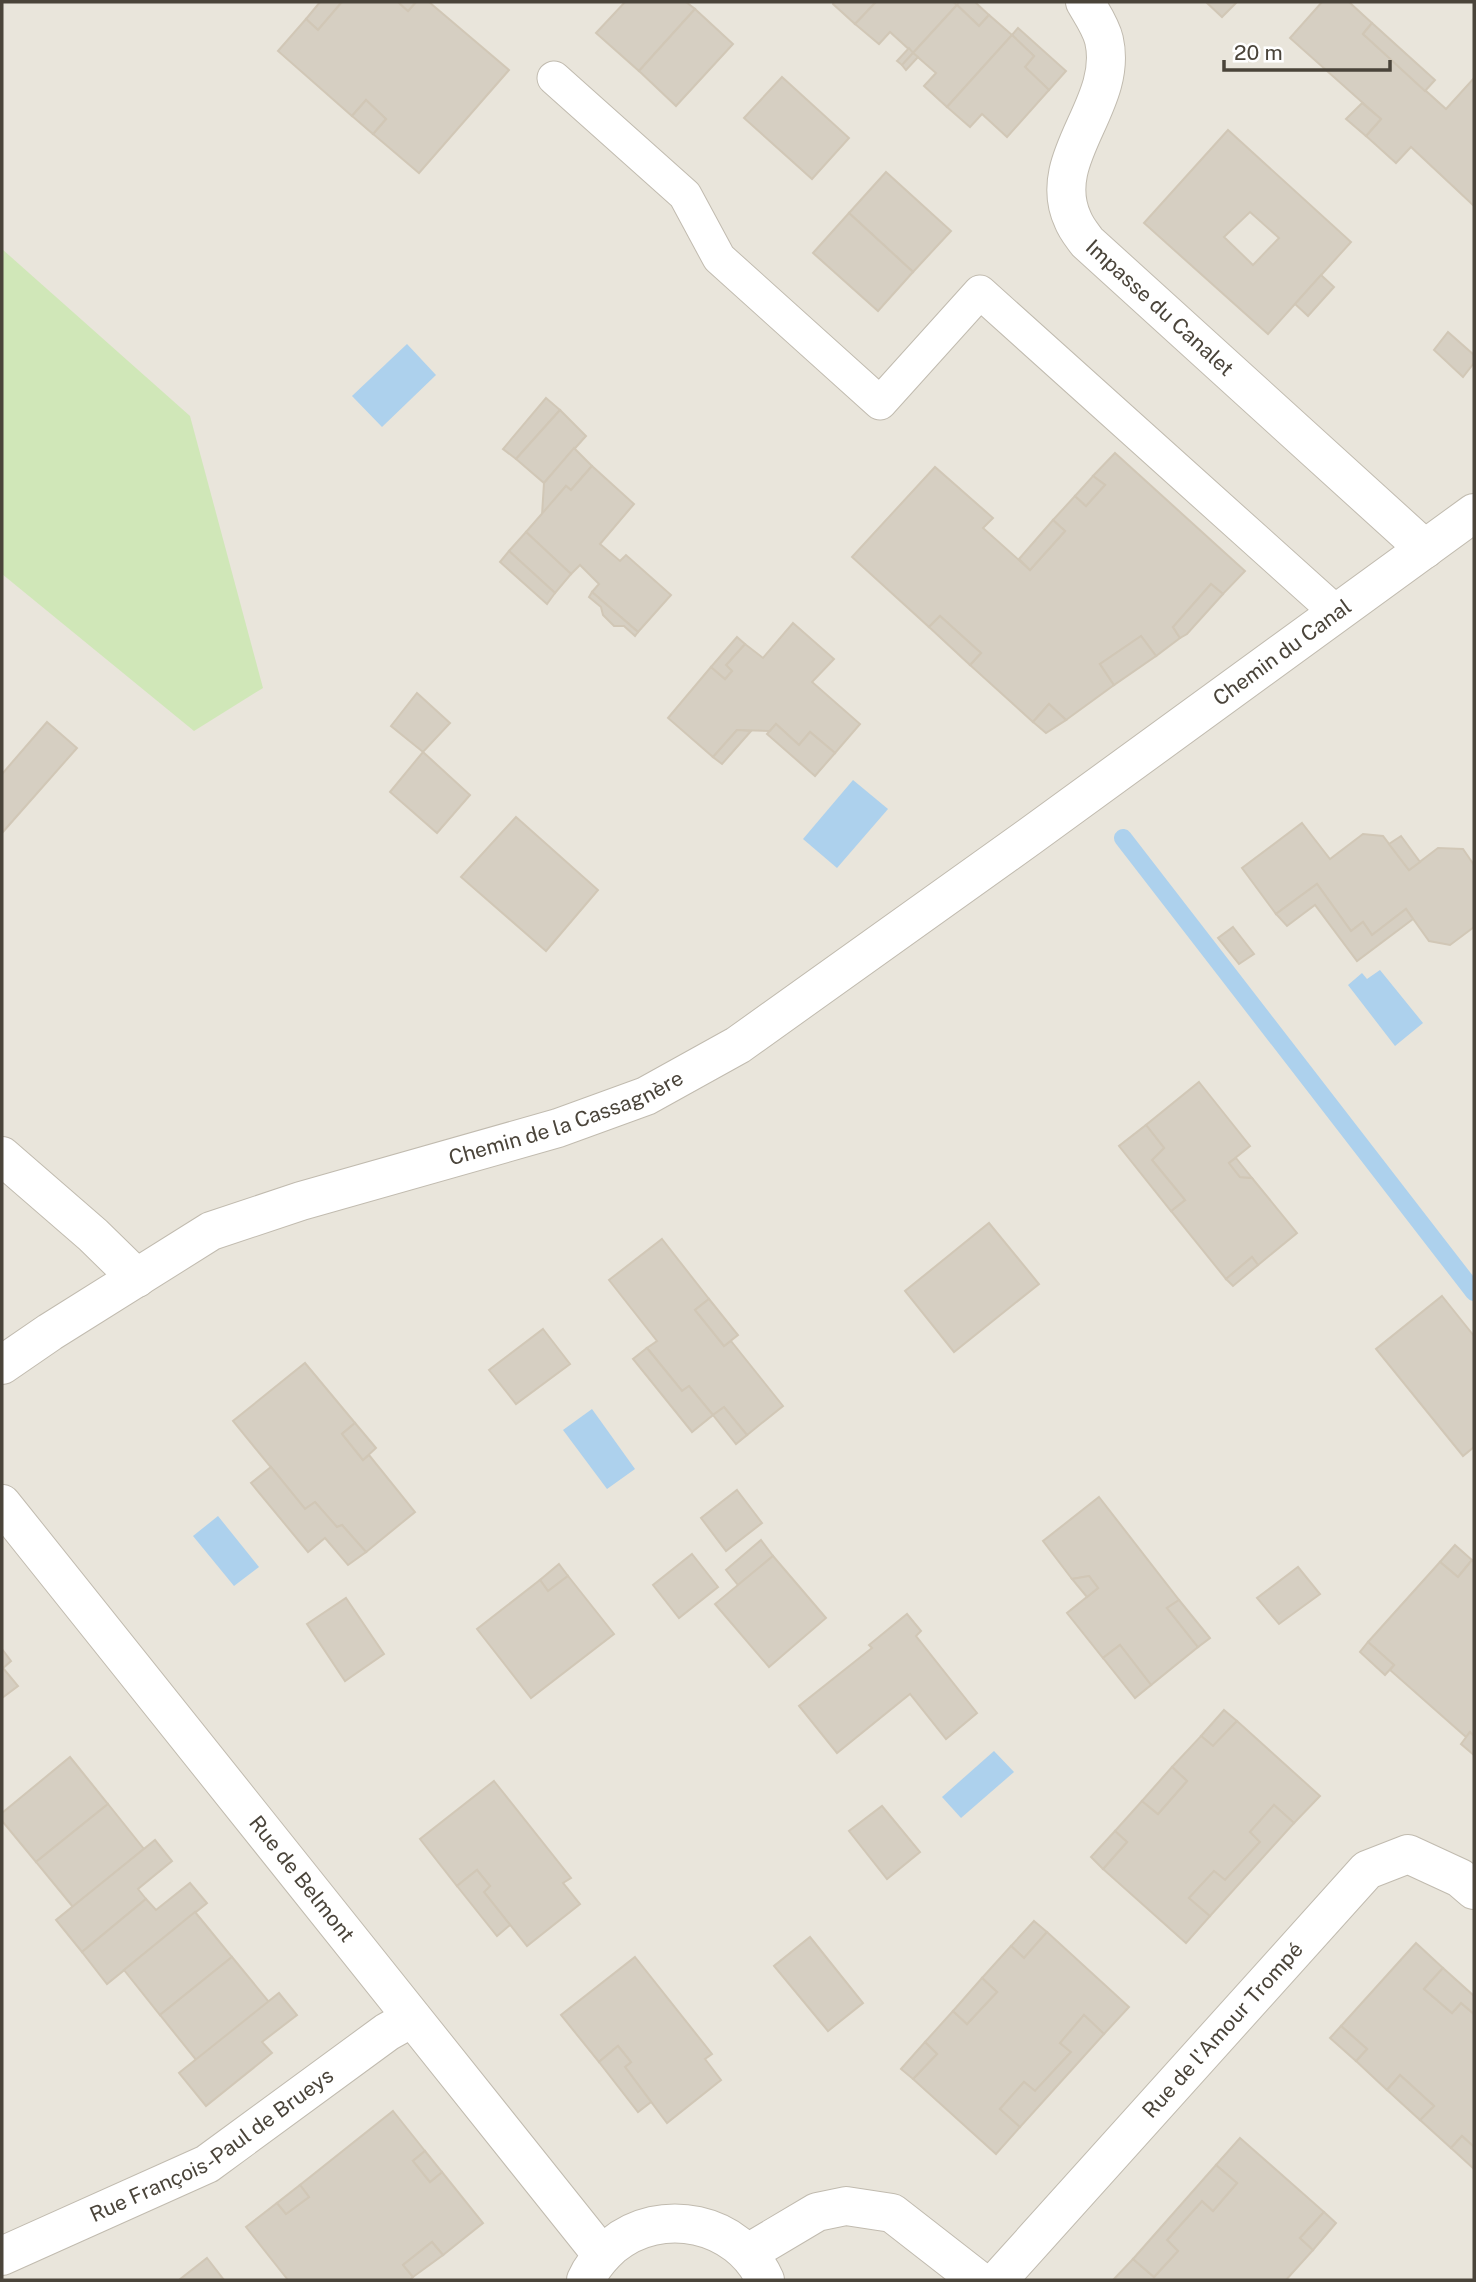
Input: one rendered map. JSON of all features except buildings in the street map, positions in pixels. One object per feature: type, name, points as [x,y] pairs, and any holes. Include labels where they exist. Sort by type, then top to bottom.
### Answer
[{"type":"street","name":"Impasse du Canalet","points":[[1085,2],[1104,40],[1106,63],[1102,91],[1072,158],[1067,178],[1066,198],[1072,219],[1087,242],[1425,549]]},
{"type":"street","name":"Chemin du Canal","points":[[1090,792],[1474,513]]},
{"type":"street","name":"Chemin de la Cassagnère","points":[[2,1365],[211,1231],[301,1201],[558,1128],[646,1096],[738,1045],[1090,792]]},
{"type":"street","points":[[2,1156],[93,1235],[137,1278]]},
{"type":"street","name":"Rue de Belmont","points":[[2,1504],[412,2018],[594,2267],[623,2237],[654,2225],[672,2222],[688,2223],[724,2235],[756,2267],[817,2212],[846,2206],[892,2213],[978,2280]]},
{"type":"street","name":"Rue de l'Amour Trompé","points":[[998,2280],[1367,1870],[1408,1854],[1460,1878],[1474,1891]]},
{"type":"street","name":"Rue François-Paul de Brueys","points":[[2,2256],[207,2164],[387,2032],[412,2018]]},
{"type":"lane","points":[[554,78],[685,195],[719,258],[880,403],[980,292],[1337,613]]},
{"type":"shaded area","points":[[2,2],[1474,2],[1474,2280],[2,2280]]},
{"type":"green space","points":[[2,249],[190,416],[263,688],[194,731],[2,574]]},
{"type":"water","points":[[407,344],[436,375],[382,427],[352,396]]},
{"type":"water","points":[[853,780],[888,809],[837,868],[803,839]]},
{"type":"water","points":[[1380,970],[1423,1023],[1395,1046],[1348,985],[1362,973],[1367,979]]},
{"type":"water","points":[[592,1409],[635,1469],[607,1489],[563,1430]]},
{"type":"water","points":[[218,1516],[259,1567],[234,1586],[193,1536]]},
{"type":"water","points":[[994,1751],[1014,1772],[961,1818],[942,1797]]},
{"type":"waterway","points":[[1123,838],[1474,1292]]}]
